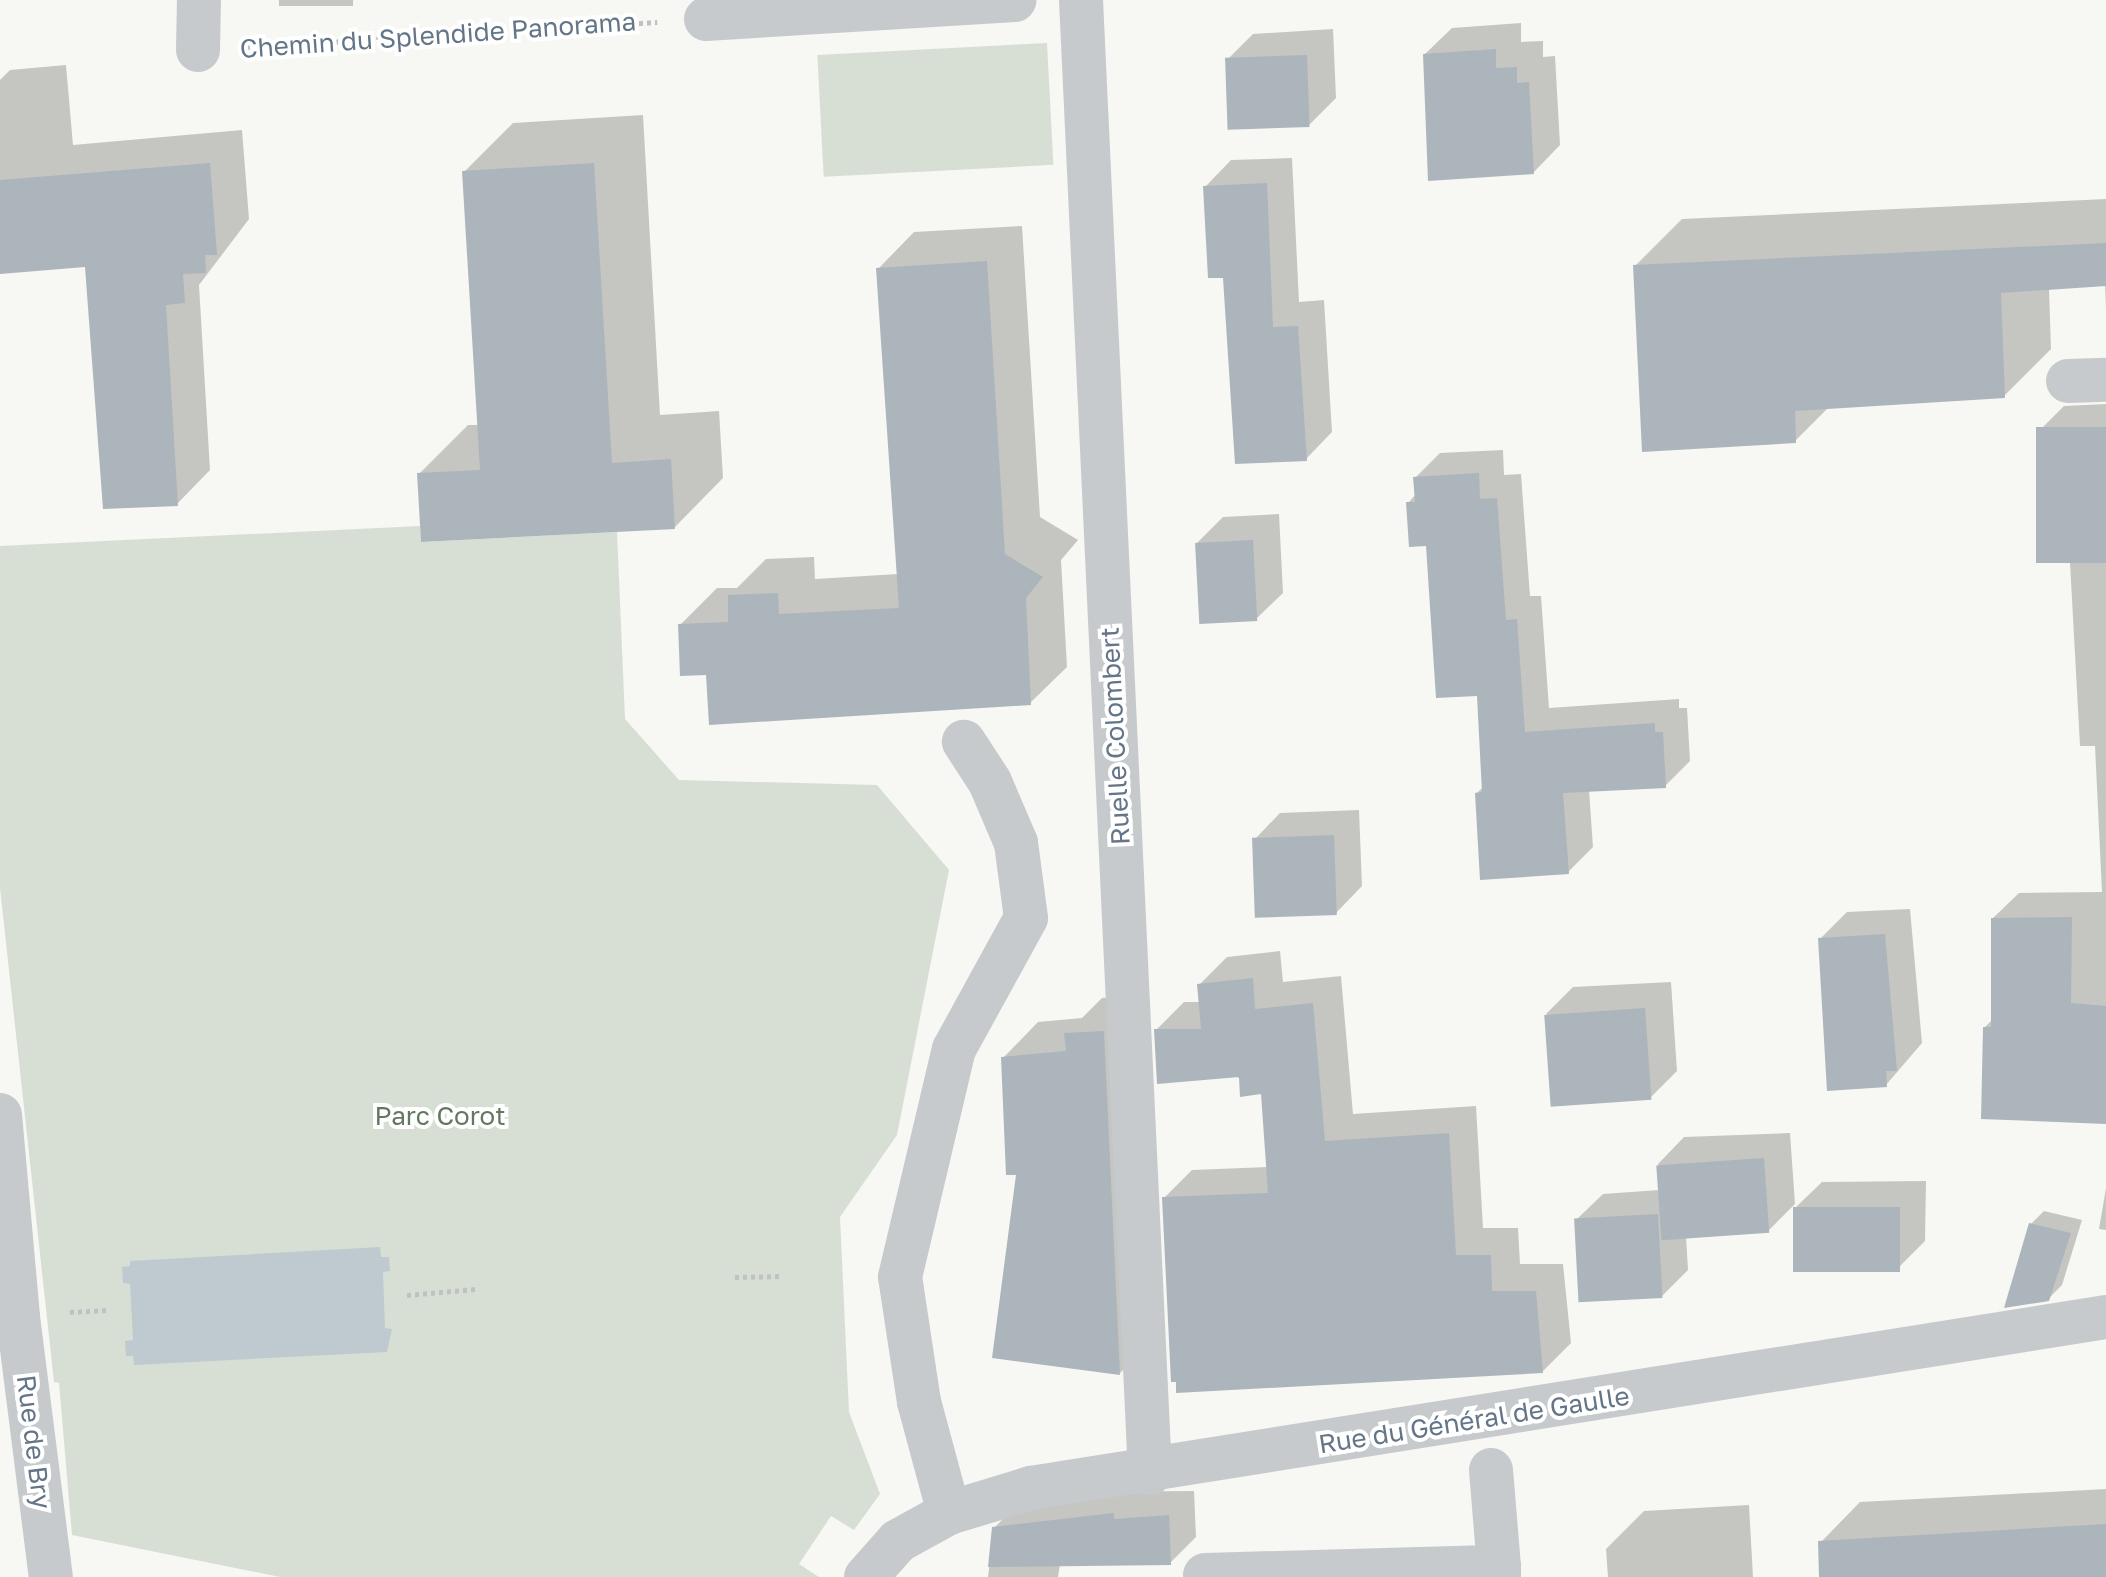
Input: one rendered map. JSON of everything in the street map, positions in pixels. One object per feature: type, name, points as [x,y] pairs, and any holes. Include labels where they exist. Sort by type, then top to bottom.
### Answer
[{"type":"street","points":[[198,50],[199,0]]},
{"type":"street","points":[[706,19],[1014,0]]},
{"type":"street","name":"Ruelle Colombert","points":[[1081,0],[1150,1473]]},
{"type":"street","points":[[949,1513],[919,1402],[900,1277],[954,1049],[1026,918],[1016,843],[990,782],[964,742]]},
{"type":"street","name":"Rue de Bry","points":[[0,1115],[18,1317],[51,1577]]},
{"type":"street","name":"Rue du Général de Gaulle","points":[[866,1577],[898,1541],[949,1513],[1031,1488],[1150,1473],[2106,1317]]},
{"type":"street","points":[[1205,1575],[1499,1572],[1491,1470]]},
{"type":"path","name":"Chemin du Splendide Panorama","points":[[198,50],[706,19]]},
{"type":"path","points":[[735,1277],[782,1276]]},
{"type":"path","points":[[407,1295],[476,1289]]},
{"type":"path","points":[[57,1313],[109,1310]]},
{"type":"green space","points":[[1047,43],[1053,165],[824,177],[817,55]]},
{"type":"green space","name":"Parc Corot","points":[[420,526],[421,542],[617,532],[625,719],[679,780],[877,785],[949,870],[897,1135],[840,1217],[849,1412],[880,1494],[854,1530],[831,1516],[799,1564],[819,1577],[280,1577],[72,1535],[59,1383],[54,1382],[0,888],[0,546]]},
{"type":"shaded area","points":[[380,1247],[381,1257],[389,1257],[390,1271],[383,1272],[385,1328],[392,1329],[387,1352],[134,1365],[133,1356],[126,1356],[125,1341],[133,1340],[130,1284],[123,1283],[122,1267],[130,1266],[130,1261]]},
{"type":"building","points":[[1496,49],[1496,68],[1517,67],[1517,83],[1529,82],[1534,174],[1428,181],[1423,54]]},
{"type":"building","points":[[1307,55],[1310,127],[1228,130],[1225,58]]},
{"type":"building","points":[[210,163],[217,255],[205,255],[206,273],[183,274],[185,303],[166,305],[178,506],[103,509],[85,267],[0,274],[0,180]]},
{"type":"building","points":[[594,163],[612,463],[671,459],[675,529],[421,542],[417,473],[480,470],[462,171]]},
{"type":"building","points":[[1267,183],[1273,327],[1298,326],[1307,461],[1235,464],[1223,278],[1208,278],[1203,186]]},
{"type":"building","points":[[2106,243],[2106,286],[2001,293],[2005,398],[1795,411],[1796,443],[1642,452],[1633,265]]},
{"type":"building","points":[[987,261],[1005,554],[1043,577],[1026,598],[1031,705],[709,725],[706,675],[680,676],[678,624],[728,622],[728,595],[778,593],[779,614],[899,608],[876,268]]},
{"type":"building","points":[[2036,427],[2106,427],[2106,563],[2036,563]]},
{"type":"building","points":[[1479,473],[1480,499],[1497,498],[1506,620],[1517,619],[1525,732],[1655,723],[1655,732],[1663,732],[1666,788],[1563,793],[1569,874],[1480,880],[1475,793],[1482,792],[1477,696],[1436,698],[1426,546],[1409,547],[1406,502],[1415,502],[1413,477]]},
{"type":"building","points":[[1253,540],[1257,621],[1199,624],[1195,543]]},
{"type":"building","points":[[1334,835],[1337,915],[1255,918],[1252,838]]},
{"type":"building","points":[[2072,917],[2071,1003],[2106,1006],[2106,1124],[1981,1119],[1983,1027],[1991,1027],[1991,918]]},
{"type":"building","points":[[1885,934],[1897,1071],[1886,1071],[1887,1087],[1827,1091],[1818,938]]},
{"type":"building","points":[[1253,978],[1255,1009],[1313,1003],[1325,1141],[1449,1133],[1456,1255],[1491,1255],[1492,1291],[1536,1291],[1543,1373],[1176,1393],[1176,1382],[1171,1382],[1162,1197],[1268,1193],[1261,1094],[1240,1097],[1239,1077],[1157,1084],[1154,1029],[1201,1029],[1197,984]]},
{"type":"building","points":[[1645,1008],[1651,1100],[1551,1107],[1544,1015]]},
{"type":"building","points":[[1104,1031],[1120,1375],[992,1358],[1016,1175],[1006,1175],[1001,1057],[1066,1051],[1064,1033]]},
{"type":"building","points":[[1764,1158],[1769,1233],[1661,1240],[1656,1166]]},
{"type":"building","points":[[1793,1207],[1900,1207],[1900,1272],[1793,1272]]},
{"type":"building","points":[[1658,1214],[1662,1298],[1579,1302],[1574,1218]]},
{"type":"building","points":[[2029,1223],[2071,1233],[2049,1301],[2004,1308]]},
{"type":"building","points":[[1114,1513],[1114,1519],[1169,1515],[1171,1565],[988,1567],[992,1527]]},
{"type":"building","points":[[2106,1524],[2106,1577],[1819,1577],[1818,1541]]}]
